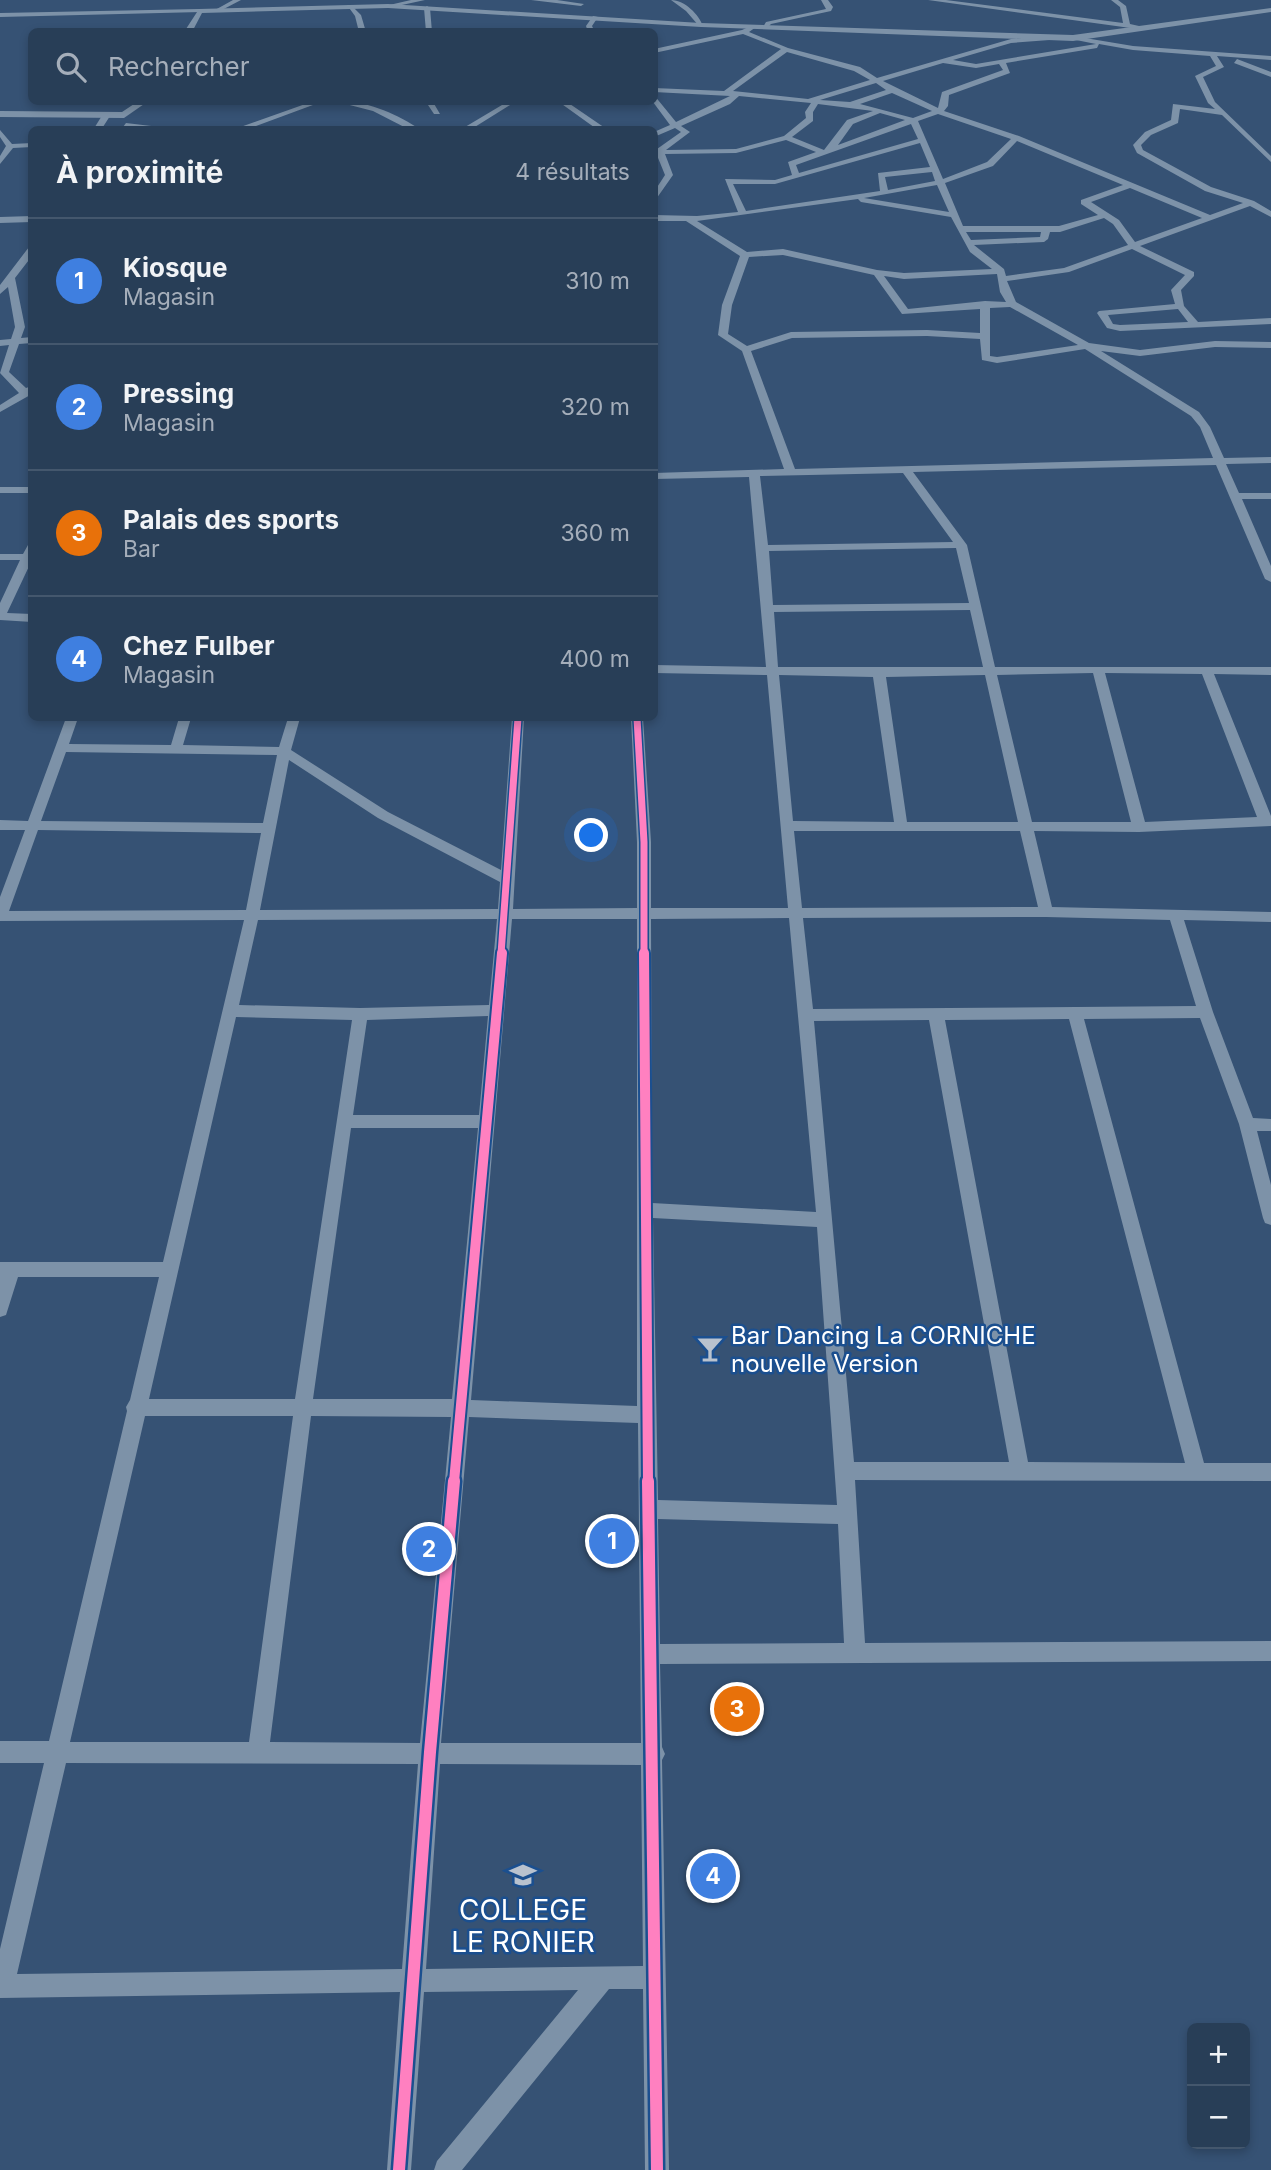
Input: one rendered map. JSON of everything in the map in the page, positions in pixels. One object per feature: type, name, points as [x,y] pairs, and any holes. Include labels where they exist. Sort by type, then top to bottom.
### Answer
[{"type":"street","points":[[185,0],[199,11]]},
{"type":"street","points":[[218,10],[238,0]]},
{"type":"street","points":[[534,0],[581,4]]},
{"type":"street","points":[[674,0],[688,9],[701,24]]},
{"type":"street","points":[[766,27],[768,23],[829,10],[830,7],[824,0]]},
{"type":"street","points":[[936,0],[1145,27]]},
{"type":"street","points":[[1114,0],[1123,6],[1127,24]]},
{"type":"street","points":[[0,15],[424,4],[754,27],[1070,38],[1101,44],[1271,58]]},
{"type":"street","points":[[424,4],[428,28]]},
{"type":"street","points":[[349,6],[358,15],[362,28]]},
{"type":"street","points":[[805,102],[873,79],[1011,41],[1070,38],[1271,10]]},
{"type":"street","points":[[190,28],[199,11]]},
{"type":"street","points":[[590,28],[595,17]]},
{"type":"street","points":[[658,50],[744,32],[754,27]]},
{"type":"street","points":[[744,32],[786,49],[857,69],[892,90],[939,111],[1016,138],[1207,217]]},
{"type":"street","points":[[941,60],[976,66],[1101,44]]},
{"type":"street","points":[[726,93],[786,49]]},
{"type":"street","points":[[1213,55],[1222,64],[1199,76],[1212,103],[1271,160]]},
{"type":"street","points":[[1225,56],[1271,75]]},
{"type":"street","points":[[797,176],[791,163],[939,111],[944,106],[945,94],[1007,71],[1001,61]]},
{"type":"street","points":[[658,90],[686,89],[847,106],[914,121]]},
{"type":"street","points":[[847,106],[892,90]]},
{"type":"street","points":[[658,133],[719,106],[737,94]]},
{"type":"street","points":[[658,103],[675,127],[684,130],[685,134],[658,151]]},
{"type":"street","points":[[658,151],[736,151],[787,138],[810,119],[809,112],[815,103]]},
{"type":"street","points":[[125,123],[140,105]]},
{"type":"street","points":[[248,126],[308,105]]},
{"type":"street","points":[[358,105],[407,126]]},
{"type":"street","points":[[432,105],[437,113]]},
{"type":"street","points":[[471,126],[506,105]]},
{"type":"street","points":[[567,105],[598,126]]},
{"type":"street","points":[[1224,113],[1176,106],[1175,121],[1139,139],[1137,148],[1208,189],[1251,203],[1271,214]]},
{"type":"street","points":[[826,151],[850,122],[862,116],[883,112]]},
{"type":"street","points":[[0,114],[106,116],[143,126]]},
{"type":"street","points":[[100,126],[106,116]]},
{"type":"street","points":[[914,121],[941,180],[952,215],[973,250],[1002,275],[1005,292],[1013,304],[1087,346],[1195,414],[1205,427],[1271,579]]},
{"type":"street","points":[[0,132],[10,146]]},
{"type":"street","points":[[787,138],[826,151]]},
{"type":"street","points":[[658,218],[690,220],[743,213],[778,200],[852,198],[941,180],[991,163],[1016,138]]},
{"type":"street","points":[[743,213],[728,181],[783,181],[922,140]]},
{"type":"street","points":[[10,146],[28,145]]},
{"type":"street","points":[[0,162],[10,146]]},
{"type":"street","points":[[658,151],[669,175],[658,193]]},
{"type":"street","points":[[884,191],[880,175],[936,169]]},
{"type":"street","points":[[778,200],[783,181]]},
{"type":"street","points":[[1131,185],[1084,202],[1116,222],[1133,246],[1191,274],[1176,290],[1180,306],[1195,323]]},
{"type":"street","points":[[852,198],[952,215]]},
{"type":"street","points":[[690,220],[746,255],[783,252],[904,276],[1002,275],[1054,273],[1251,203]]},
{"type":"street","points":[[960,229],[1060,229],[1106,215]]},
{"type":"street","points":[[0,220],[28,219]]},
{"type":"street","points":[[970,243],[1044,239],[1046,229]]},
{"type":"street","points":[[0,291],[28,254]]},
{"type":"street","points":[[746,255],[727,305],[723,335],[746,350],[790,471]]},
{"type":"street","points":[[877,272],[905,312],[1013,304]]},
{"type":"street","points":[[0,409],[28,391],[4,372],[12,342],[20,327],[10,277]]},
{"type":"street","points":[[985,304],[982,355],[989,360],[1087,346],[1140,353],[1215,344],[1271,345]]},
{"type":"street","points":[[1180,306],[1102,313],[1110,326],[1120,328],[1271,321]]},
{"type":"street","points":[[746,350],[791,335],[927,333],[983,336]]},
{"type":"street","points":[[0,343],[28,340]]},
{"type":"street","points":[[658,476],[1271,460]]},
{"type":"street","points":[[906,470],[961,545],[978,606],[990,673],[1046,912]]},
{"type":"street","points":[[754,473],[764,548],[773,673],[807,1015],[847,1471],[855,1652]]},
{"type":"street","points":[[0,490],[28,490]]},
{"type":"street","points":[[1236,496],[1271,496]]},
{"type":"street","points":[[764,548],[961,545]]},
{"type":"street","points":[[0,557],[28,552]]},
{"type":"street","points":[[28,552],[0,616],[28,618]]},
{"type":"street","points":[[769,609],[978,606]]},
{"type":"street","points":[[658,669],[773,673],[990,673],[1098,669],[1271,671]]},
{"type":"street","points":[[1098,669],[1139,827]]},
{"type":"street","points":[[787,826],[1139,827],[1268,821],[1207,672]]},
{"type":"street","points":[[879,673],[901,826]]},
{"type":"street","points":[[71,721],[0,916],[1046,912],[1271,917]]},
{"type":"street","points":[[176,749],[184,721]]},
{"type":"street","points":[[293,721],[267,828],[252,915],[230,1011],[1,1986],[656,1977]]},
{"type":"street","points":[[400,2170],[430,1752],[459,1408],[488,1121],[518,721]]},
{"type":"street","points":[[637,721],[644,842],[644,1210],[654,1755],[657,2170]]},
{"type":"street","points":[[61,748],[284,751],[383,815],[506,879]]},
{"type":"street","points":[[0,825],[267,828]]},
{"type":"street","points":[[1176,916],[1205,1013],[1247,1125],[1271,1218]]},
{"type":"street","points":[[230,1011],[360,1014],[496,1010]]},
{"type":"street","points":[[1075,1013],[1196,1470]]},
{"type":"street","points":[[807,1015],[1205,1013]]},
{"type":"street","points":[[258,1751],[303,1406],[360,1014]]},
{"type":"street","points":[[936,1014],[1020,1471]]},
{"type":"street","points":[[346,1122],[488,1121]]},
{"type":"street","points":[[1247,1125],[1271,1125]]},
{"type":"street","points":[[644,1210],[825,1220]]},
{"type":"street","points":[[0,1308],[6,1269],[169,1270]]},
{"type":"street","points":[[135,1407],[459,1408],[648,1415]]},
{"type":"street","points":[[847,1471],[1271,1472]]},
{"type":"street","points":[[649,1509],[849,1515]]},
{"type":"street","points":[[651,1654],[1271,1651]]},
{"type":"street","points":[[0,1752],[258,1751],[654,1755]]},
{"type":"street","points":[[446,2170],[603,1978]]},
{"type":"cycle path","points":[[399,2170],[430,1752],[505,915],[518,721]]},
{"type":"cycle path","points":[[637,721],[644,842],[644,1210],[657,2170]]},
{"type":"place","name":"Bar Dancing La CORNICHE nouvelle Version","points":[[710,1349]]},
{"type":"place","name":"Kiosque","points":[[612,1541]]},
{"type":"place","name":"Pressing","points":[[429,1549]]},
{"type":"place","name":"Palais des sports","points":[[737,1709]]},
{"type":"place","name":"COLLEGE LE RONIER","points":[[523,1875]]},
{"type":"place","name":"Chez Fulber","points":[[713,1876]]}]
